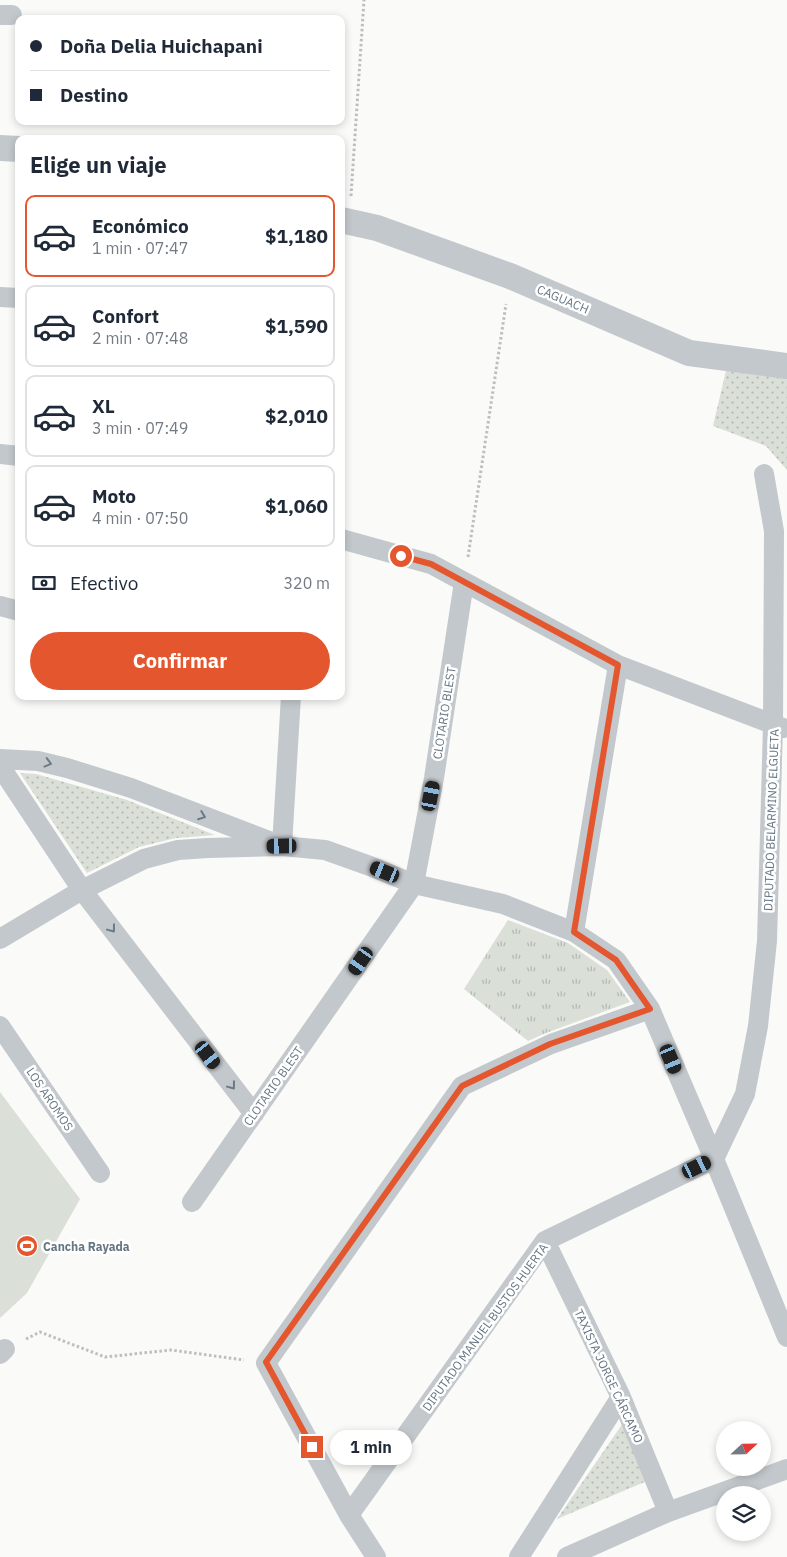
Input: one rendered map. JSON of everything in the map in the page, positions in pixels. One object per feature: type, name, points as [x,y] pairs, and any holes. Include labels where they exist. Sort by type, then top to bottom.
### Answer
[{"type":"street","points":[[0,148],[15,149]]},
{"type":"street","name":"CAGUACH","points":[[345,221],[378,228],[510,276],[689,353],[787,366]]},
{"type":"street","points":[[0,296],[15,298]]},
{"type":"street","points":[[0,454],[15,456]]},
{"type":"street","name":"DIPUTADO BELARMINO ELGUETA","points":[[714,1159],[745,1094],[758,1026],[768,942],[780,727],[774,531],[764,474]]},
{"type":"street","points":[[345,540],[431,564],[618,665],[780,727]]},
{"type":"street","name":"CLOTARIO BLEST","points":[[192,1202],[414,884],[434,778],[464,582]]},
{"type":"street","points":[[0,606],[15,610]]},
{"type":"street","points":[[574,932],[618,665]]},
{"type":"street","points":[[282,846],[291,700]]},
{"type":"street","points":[[0,759],[38,761],[67,768],[131,788],[282,846]]},
{"type":"street","points":[[0,766],[82,890],[254,1114]]},
{"type":"street","points":[[0,939],[82,890],[144,859],[178,850],[282,846],[325,850],[414,884],[503,904],[574,932],[616,960],[650,1009],[787,1337]]},
{"type":"street","points":[[376,1557],[349,1515],[266,1362],[462,1086],[550,1044],[650,1009]]},
{"type":"street","name":"LOS AROMOS","points":[[0,1026],[100,1172]]},
{"type":"street","name":"DIPUTADO MANUEL BUSTOS HUERTA","points":[[349,1515],[545,1241],[714,1159]]},
{"type":"street","name":"TAXISTA JORGE CÁRCAMO","points":[[545,1241],[621,1397],[668,1512]]},
{"type":"street","points":[[519,1557],[621,1397]]},
{"type":"street","points":[[567,1557],[668,1512],[787,1468]]},
{"type":"path","points":[[345,221],[364,0]]},
{"type":"path","points":[[464,582],[510,276]]},
{"type":"path","points":[[2,1351],[40,1332],[105,1357],[171,1350],[266,1362]]},
{"type":"green space","points":[[729,358],[787,366],[787,470],[766,446],[713,426]]},
{"type":"green space","points":[[20,773],[36,774],[127,800],[215,835],[176,838],[139,847],[87,873]]},
{"type":"green space","points":[[508,920],[568,943],[607,970],[630,1002],[528,1041],[464,989]]},
{"type":"green space","name":"Cancha Rayada","points":[[0,1092],[80,1199],[27,1293],[0,1318]]},
{"type":"green space","points":[[623,1423],[647,1481],[557,1519]]},
{"type":"place","name":"Cancha Rayada","points":[[27,1246]]},
{"type":"route","points":[[312,1447],[266,1362],[462,1086],[550,1044],[650,1009],[616,960],[574,932],[618,665],[431,564],[401,556]]}]
